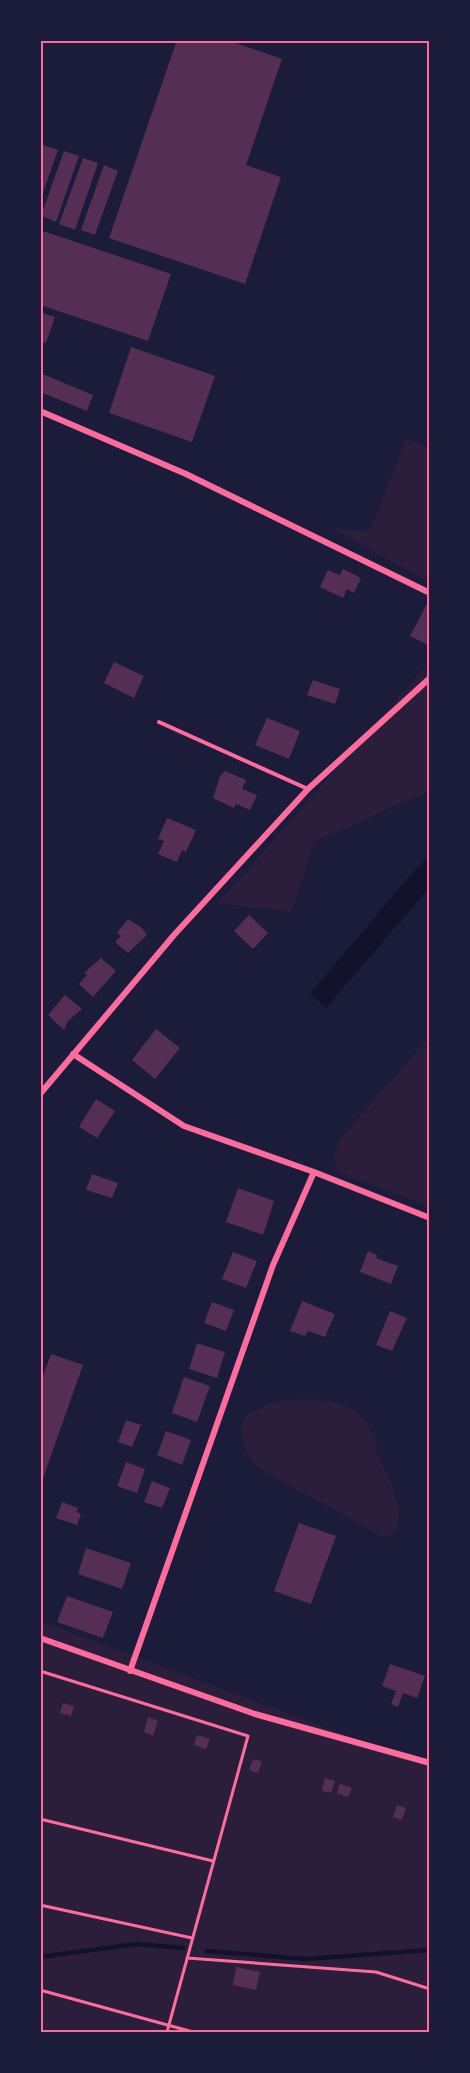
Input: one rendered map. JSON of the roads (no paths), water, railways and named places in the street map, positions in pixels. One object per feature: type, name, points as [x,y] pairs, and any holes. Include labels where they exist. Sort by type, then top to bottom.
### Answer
[{"type":"street","points":[[40,411],[186,474],[429,593]]},
{"type":"street","points":[[40,1094],[174,935],[308,789],[429,678]]},
{"type":"street","points":[[73,1054],[184,1126],[315,1172],[429,1218]]},
{"type":"street","points":[[130,1671],[273,1265],[315,1172]]},
{"type":"street","points":[[40,1638],[255,1714],[429,1763]]},
{"type":"lane","points":[[159,722],[308,789]]},
{"type":"waterway","points":[[40,1957],[136,1944],[183,1948]]},
{"type":"waterway","points":[[207,1951],[305,1959],[430,1950]]}]
